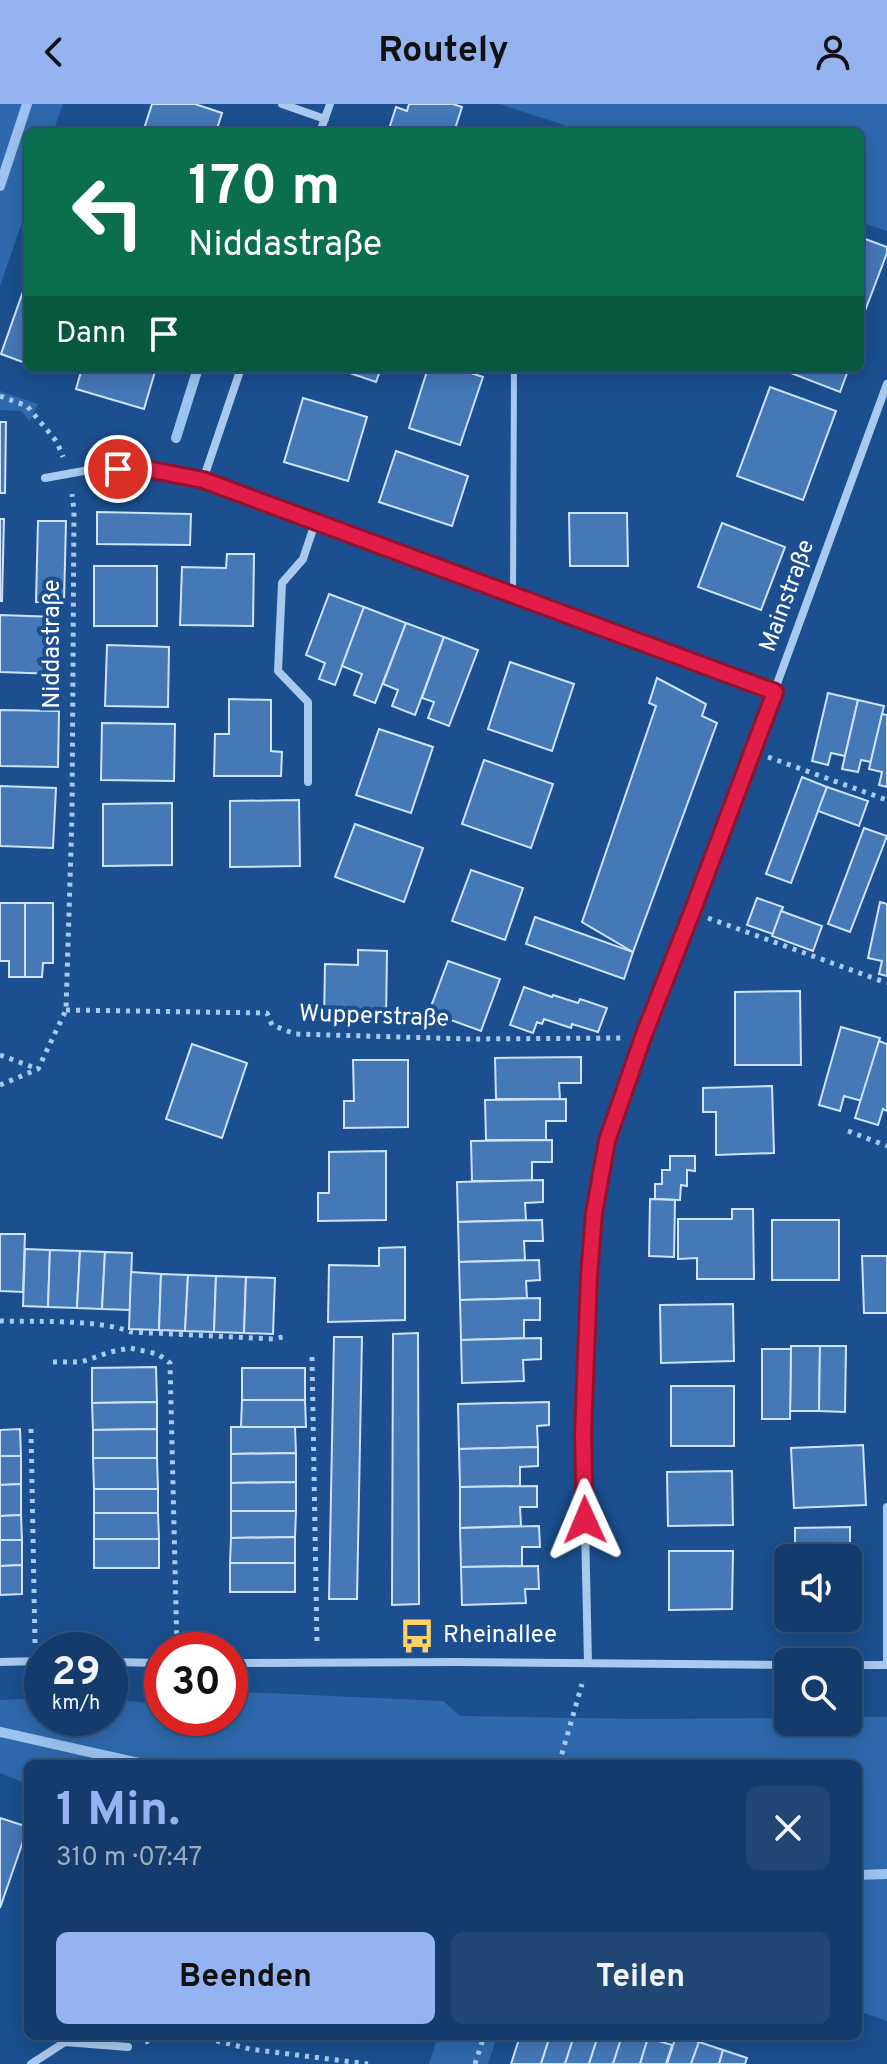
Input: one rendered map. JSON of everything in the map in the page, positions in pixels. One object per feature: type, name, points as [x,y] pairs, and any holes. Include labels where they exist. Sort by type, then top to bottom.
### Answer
[{"type":"street","points":[[282,104],[325,119]]},
{"type":"street","points":[[322,128],[330,104]]},
{"type":"street","points":[[203,480],[240,372]]},
{"type":"street","name":"Mainstraße","points":[[588,1663],[583,1435],[594,1213],[607,1141],[887,384]]},
{"type":"street","points":[[45,478],[89,470],[147,469],[203,480],[775,692]]},
{"type":"street","points":[[308,782],[308,702],[278,671],[282,583],[303,559],[315,523]]},
{"type":"street","points":[[862,1665],[887,1665],[887,1507]]},
{"type":"street","points":[[0,1662],[24,1661]]},
{"type":"street","points":[[248,1663],[774,1665]]},
{"type":"street","points":[[31,2064],[65,2042],[128,2047]]},
{"type":"lane","points":[[513,595],[514,372]]},
{"type":"path","name":"Niddastraße","points":[[0,396],[27,406],[57,442],[69,474],[74,510],[72,815],[66,1010]]},
{"type":"path","points":[[752,752],[887,800]]},
{"type":"path","points":[[692,912],[887,983]]},
{"type":"path","points":[[0,1085],[38,1069],[66,1010]]},
{"type":"path","name":"Wupperstraße","points":[[66,1010],[267,1013],[272,1025],[295,1034],[470,1039],[643,1037]]},
{"type":"path","points":[[0,1055],[38,1069]]},
{"type":"path","points":[[848,1131],[887,1146]]},
{"type":"path","points":[[0,1321],[86,1324],[131,1332],[274,1339],[287,1336]]},
{"type":"path","points":[[53,1362],[81,1362],[130,1348],[158,1354],[170,1363],[177,1632]]},
{"type":"path","points":[[312,1357],[318,1663]]},
{"type":"path","points":[[31,1429],[38,1632]]},
{"type":"path","points":[[560,1760],[588,1663]]},
{"type":"path","points":[[213,2040],[250,2049],[368,2064]]},
{"type":"path","points":[[475,2064],[483,2040]]},
{"type":"shaded area","points":[[0,104],[63,104],[54,128],[24,128],[24,217],[0,286]]},
{"type":"shaded area","points":[[499,104],[887,104],[887,231],[864,223],[864,128],[574,128]]},
{"type":"shaded area","points":[[0,391],[38,404],[30,421],[21,411],[0,410]]},
{"type":"shaded area","points":[[248,1692],[443,1701],[460,1716],[774,1718],[774,1736],[862,1736],[862,1717],[887,1717],[887,2021],[862,2012],[862,1760],[24,1760],[24,1782],[0,1773],[0,1700],[24,1699],[24,1736],[128,1736],[128,1701],[144,1702],[144,1736],[248,1736]]},
{"type":"shaded area","points":[[437,2040],[496,2040],[488,2064],[429,2064]]},
{"type":"building","points":[[152,104],[195,104],[222,113],[217,128],[144,128]]},
{"type":"building","points":[[409,104],[453,104],[462,107],[455,128],[389,128],[396,107],[407,111]]},
{"type":"building","points":[[864,238],[887,247],[864,311]]},
{"type":"building","points":[[24,289],[24,363],[1,354]]},
{"type":"building","points":[[81,372],[155,372],[144,409],[76,389]]},
{"type":"building","points":[[347,372],[380,372],[376,382]]},
{"type":"building","points":[[427,372],[468,372],[483,377],[460,445],[409,428]]},
{"type":"building","points":[[788,372],[848,372],[840,392]]},
{"type":"building","points":[[770,387],[836,411],[803,500],[737,476]]},
{"type":"building","points":[[303,398],[367,417],[348,481],[284,462]]},
{"type":"building","points":[[0,422],[6,422],[5,493],[0,493]]},
{"type":"building","points":[[396,451],[468,476],[452,526],[379,502]]},
{"type":"building","points":[[97,512],[191,514],[190,545],[97,544]]},
{"type":"building","points":[[569,513],[627,513],[628,566],[570,566]]},
{"type":"building","points":[[0,519],[4,519],[2,601],[0,601]]},
{"type":"building","points":[[38,521],[66,521],[64,603],[36,602]]},
{"type":"building","points":[[722,523],[785,547],[761,610],[698,587]]},
{"type":"building","points":[[227,554],[254,554],[253,626],[180,625],[182,567],[226,568]]},
{"type":"building","points":[[94,566],[157,566],[157,626],[94,626]]},
{"type":"building","points":[[329,594],[364,607],[335,685],[319,679],[325,663],[306,655]]},
{"type":"building","points":[[364,607],[406,623],[375,703],[354,695],[362,674],[342,666]]},
{"type":"building","points":[[0,615],[57,617],[56,674],[0,672]]},
{"type":"building","points":[[406,623],[444,637],[415,715],[392,706],[398,690],[383,684]]},
{"type":"building","points":[[444,637],[478,650],[449,726],[428,718],[434,702],[422,698]]},
{"type":"building","points":[[107,645],[169,647],[168,707],[105,706]]},
{"type":"building","points":[[510,662],[574,684],[552,751],[488,729]]},
{"type":"building","points":[[657,678],[706,704],[702,716],[717,723],[633,952],[582,922],[656,706],[649,703]]},
{"type":"building","points":[[828,693],[858,700],[845,756],[831,753],[828,765],[812,761]]},
{"type":"building","points":[[229,699],[271,700],[271,751],[282,752],[281,776],[214,776],[215,734],[229,734]]},
{"type":"building","points":[[858,700],[884,706],[871,762],[861,760],[858,772],[842,769]]},
{"type":"building","points":[[0,710],[59,711],[58,767],[0,766]]},
{"type":"building","points":[[882,714],[887,715],[887,787],[879,785],[882,772],[869,769]]},
{"type":"building","points":[[102,723],[175,724],[174,781],[101,780]]},
{"type":"building","points":[[379,729],[433,747],[411,813],[356,795]]},
{"type":"building","points":[[484,760],[553,784],[531,848],[462,824]]},
{"type":"building","points":[[802,777],[827,787],[791,883],[766,874]]},
{"type":"building","points":[[0,786],[56,788],[53,848],[0,846]]},
{"type":"building","points":[[827,787],[868,801],[859,826],[818,811]]},
{"type":"building","points":[[299,800],[300,866],[230,867],[230,801]]},
{"type":"building","points":[[172,803],[172,865],[103,866],[103,804]]},
{"type":"building","points":[[355,824],[423,848],[404,902],[335,877]]},
{"type":"building","points":[[864,828],[887,836],[850,932],[828,924]]},
{"type":"building","points":[[471,870],[523,888],[505,940],[452,921]]},
{"type":"building","points":[[757,898],[783,907],[773,934],[747,925]]},
{"type":"building","points":[[880,902],[887,904],[887,976],[879,974],[882,961],[868,958]]},
{"type":"building","points":[[0,903],[25,903],[25,977],[9,977],[9,961],[0,961]]},
{"type":"building","points":[[25,903],[53,903],[53,963],[43,963],[42,977],[25,977]]},
{"type":"building","points":[[781,911],[822,926],[813,951],[772,936]]},
{"type":"building","points":[[535,917],[633,952],[624,979],[526,944]]},
{"type":"building","points":[[358,950],[387,951],[386,1021],[324,1020],[325,964],[358,965]]},
{"type":"building","points":[[448,961],[500,979],[481,1031],[429,1012]]},
{"type":"building","points":[[524,987],[552,997],[578,1003],[580,999],[607,1008],[598,1032],[572,1024],[571,1028],[544,1019],[542,1024],[537,1022],[533,1033],[510,1025]]},
{"type":"building","points":[[800,991],[801,1065],[735,1065],[735,992]]},
{"type":"building","points":[[841,1027],[880,1038],[862,1101],[844,1096],[840,1111],[819,1105]]},
{"type":"building","points":[[879,1041],[887,1044],[887,1111],[883,1109],[878,1125],[855,1118]]},
{"type":"building","points":[[192,1044],[247,1063],[222,1138],[166,1119]]},
{"type":"building","points":[[581,1057],[581,1083],[559,1083],[560,1099],[496,1099],[495,1058]]},
{"type":"building","points":[[353,1060],[408,1060],[408,1127],[344,1128],[344,1101],[354,1101]]},
{"type":"building","points":[[772,1086],[774,1153],[716,1155],[716,1112],[703,1112],[703,1088]]},
{"type":"building","points":[[566,1099],[566,1121],[546,1121],[546,1140],[486,1140],[485,1100]]},
{"type":"building","points":[[552,1140],[552,1162],[532,1162],[532,1181],[472,1181],[471,1141]]},
{"type":"building","points":[[386,1151],[386,1220],[318,1221],[318,1193],[329,1193],[329,1152]]},
{"type":"building","points":[[670,1156],[695,1156],[695,1171],[687,1170],[687,1186],[681,1185],[680,1200],[655,1199],[655,1184],[662,1184],[662,1170],[670,1170]]},
{"type":"building","points":[[543,1180],[543,1202],[525,1203],[526,1220],[458,1222],[457,1182]]},
{"type":"building","points":[[650,1199],[675,1200],[674,1257],[649,1256]]},
{"type":"building","points":[[732,1209],[753,1209],[754,1279],[697,1279],[697,1258],[678,1259],[678,1219],[732,1219]]},
{"type":"building","points":[[542,1220],[543,1241],[524,1241],[525,1260],[459,1262],[458,1222]]},
{"type":"building","points":[[772,1220],[839,1220],[839,1280],[772,1280]]},
{"type":"building","points":[[0,1234],[25,1234],[23,1292],[0,1291]]},
{"type":"building","points":[[405,1247],[405,1320],[328,1322],[329,1265],[379,1266],[379,1248]]},
{"type":"building","points":[[25,1249],[50,1250],[48,1307],[23,1306]]},
{"type":"building","points":[[50,1250],[80,1251],[77,1308],[48,1307]]},
{"type":"building","points":[[80,1251],[105,1252],[102,1309],[77,1308]]},
{"type":"building","points":[[105,1252],[132,1253],[130,1310],[102,1309]]},
{"type":"building","points":[[862,1256],[887,1256],[887,1313],[864,1313]]},
{"type":"building","points":[[539,1260],[540,1280],[526,1281],[527,1298],[460,1300],[459,1262]]},
{"type":"building","points":[[131,1272],[161,1274],[159,1330],[129,1329]]},
{"type":"building","points":[[161,1274],[188,1275],[185,1331],[159,1330]]},
{"type":"building","points":[[188,1275],[216,1276],[214,1332],[185,1331]]},
{"type":"building","points":[[216,1276],[246,1277],[244,1333],[214,1332]]},
{"type":"building","points":[[246,1277],[275,1278],[273,1334],[244,1333]]},
{"type":"building","points":[[540,1298],[540,1320],[524,1320],[524,1338],[461,1340],[460,1300]]},
{"type":"building","points":[[733,1304],[734,1361],[661,1363],[660,1305]]},
{"type":"building","points":[[418,1333],[419,1604],[392,1605],[393,1334]]},
{"type":"building","points":[[334,1337],[362,1337],[357,1599],[329,1599]]},
{"type":"building","points":[[541,1338],[541,1359],[523,1360],[524,1381],[462,1383],[461,1340]]},
{"type":"building","points":[[791,1346],[820,1346],[819,1411],[790,1411]]},
{"type":"building","points":[[820,1346],[846,1346],[845,1412],[819,1411]]},
{"type":"building","points":[[762,1349],[791,1349],[790,1419],[762,1419]]},
{"type":"building","points":[[156,1367],[157,1402],[92,1403],[92,1368]]},
{"type":"building","points":[[242,1368],[305,1368],[305,1400],[242,1400]]},
{"type":"building","points":[[671,1386],[734,1386],[734,1446],[671,1446]]},
{"type":"building","points":[[242,1400],[305,1400],[306,1427],[241,1427]]},
{"type":"building","points":[[157,1402],[157,1429],[93,1430],[92,1403]]},
{"type":"building","points":[[549,1402],[549,1425],[537,1426],[538,1447],[459,1449],[458,1404]]},
{"type":"building","points":[[231,1427],[295,1427],[296,1453],[231,1454]]},
{"type":"building","points":[[20,1429],[21,1456],[0,1456],[0,1430]]},
{"type":"building","points":[[157,1429],[157,1458],[93,1458],[93,1430]]},
{"type":"building","points":[[863,1445],[866,1505],[794,1508],[791,1448]]},
{"type":"building","points":[[538,1447],[538,1466],[520,1467],[520,1486],[460,1487],[459,1449]]},
{"type":"building","points":[[296,1453],[296,1482],[231,1483],[231,1454]]},
{"type":"building","points":[[0,1456],[21,1456],[21,1484],[0,1485]]},
{"type":"building","points":[[93,1458],[157,1458],[158,1489],[94,1489]]},
{"type":"building","points":[[732,1471],[733,1525],[668,1526],[667,1472]]},
{"type":"building","points":[[296,1482],[296,1511],[231,1511],[231,1483]]},
{"type":"building","points":[[21,1484],[21,1515],[0,1516],[0,1485]]},
{"type":"building","points":[[537,1486],[537,1507],[520,1507],[521,1526],[460,1528],[460,1487]]},
{"type":"building","points":[[94,1489],[158,1489],[158,1513],[94,1513]]},
{"type":"building","points":[[231,1511],[296,1511],[295,1537],[231,1538]]},
{"type":"building","points":[[94,1513],[158,1513],[159,1539],[94,1539]]},
{"type":"building","points":[[21,1515],[22,1540],[0,1540],[0,1516]]},
{"type":"building","points":[[539,1526],[540,1547],[522,1547],[522,1566],[461,1567],[460,1528]]},
{"type":"building","points":[[850,1527],[850,1544],[795,1544],[795,1528]]},
{"type":"building","points":[[295,1537],[295,1563],[230,1563],[231,1538]]},
{"type":"building","points":[[94,1539],[159,1539],[159,1568],[94,1568]]},
{"type":"building","points":[[0,1540],[22,1540],[22,1565],[0,1566]]},
{"type":"building","points":[[669,1551],[733,1551],[732,1609],[669,1610]]},
{"type":"building","points":[[230,1563],[295,1563],[295,1592],[230,1592]]},
{"type":"building","points":[[22,1565],[22,1594],[0,1595],[0,1566]]},
{"type":"building","points":[[538,1566],[539,1589],[525,1589],[526,1603],[462,1605],[461,1567]]},
{"type":"building","points":[[0,1818],[24,1826],[24,1839],[0,1908]]},
{"type":"building","points":[[519,2040],[549,2040],[541,2064],[511,2064]]},
{"type":"building","points":[[549,2040],[573,2040],[565,2064],[541,2064]]},
{"type":"building","points":[[573,2040],[597,2040],[589,2064],[565,2064]]},
{"type":"building","points":[[597,2040],[621,2040],[613,2064],[589,2064]]},
{"type":"building","points":[[621,2040],[647,2040],[640,2064],[613,2064]]},
{"type":"building","points":[[647,2040],[672,2045],[666,2064],[640,2064]]},
{"type":"building","points":[[675,2040],[699,2042],[691,2064],[667,2064]]},
{"type":"building","points":[[699,2042],[723,2050],[719,2064],[691,2064]]},
{"type":"building","points":[[723,2050],[747,2058],[745,2064],[719,2064]]},
{"type":"waterway","points":[[0,186],[27,104]]},
{"type":"waterway","points":[[176,438],[197,372]]},
{"type":"waterway","points":[[0,1732],[125,1760]]},
{"type":"waterway","points":[[862,1875],[887,1874]]},
{"type":"place","name":"Rheinallee","points":[[417,1636]]},
{"type":"route","points":[[118,469],[147,469],[203,480],[775,692],[643,1037],[607,1141],[594,1213],[589,1276],[583,1435],[585,1520]]}]
